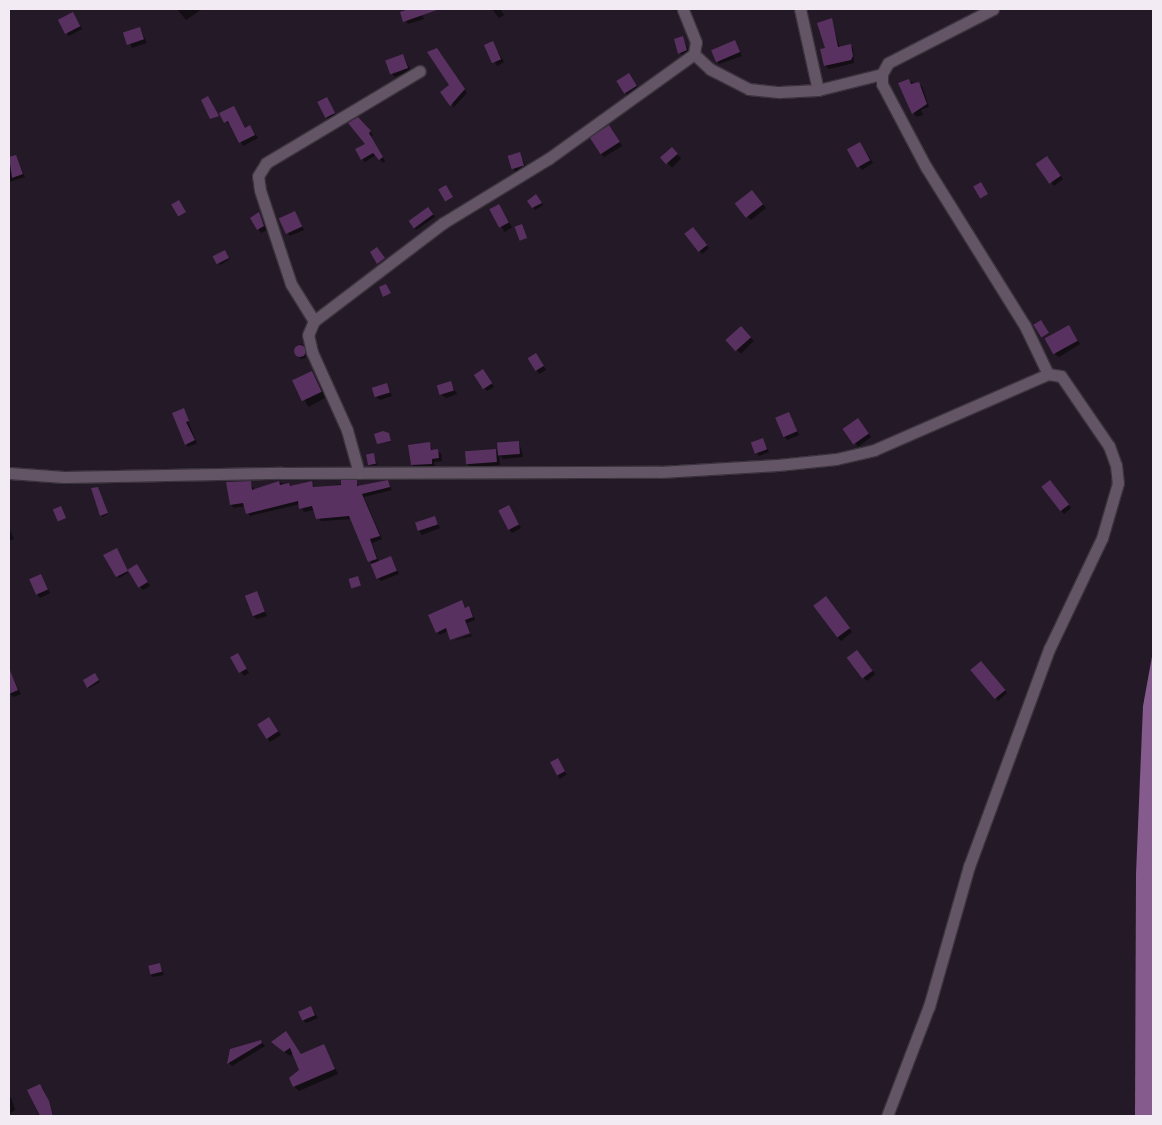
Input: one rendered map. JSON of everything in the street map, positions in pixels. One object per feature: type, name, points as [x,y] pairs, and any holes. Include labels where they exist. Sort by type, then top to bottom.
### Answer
[{"type":"street","points":[[359,473],[347,430],[312,352],[308,335],[314,321],[443,222],[548,159],[694,54],[696,42],[683,9]]},
{"type":"street","points":[[800,9],[818,90]]},
{"type":"street","points":[[993,9],[888,63],[882,74],[882,84],[926,167],[1025,326],[1048,374]]},
{"type":"street","points":[[694,54],[710,69],[749,89],[779,92],[818,90],[882,74]]},
{"type":"street","points":[[314,321],[291,284],[260,190],[258,176],[266,163],[420,71]]},
{"type":"street","points":[[9,473],[64,477],[359,473],[660,472],[836,459],[874,450],[1048,374],[1061,376],[1109,446],[1116,465],[1118,483],[1102,538],[1049,649],[969,866],[929,1006],[887,1116]]},
{"type":"shaded area","points":[[1153,651],[1153,1116],[1135,1116],[1136,874],[1143,706]]},
{"type":"building","points":[[409,9],[437,10],[403,22],[400,12]]},
{"type":"building","points":[[73,12],[80,26],[65,34],[58,20]]},
{"type":"building","points":[[832,18],[838,47],[851,44],[853,56],[851,60],[824,66],[820,49],[825,48],[817,23]]},
{"type":"building","points":[[140,27],[144,39],[127,45],[123,33]]},
{"type":"building","points":[[683,36],[687,50],[678,54],[674,39]]},
{"type":"building","points":[[735,40],[740,52],[716,62],[711,50]]},
{"type":"building","points":[[493,41],[501,59],[492,63],[484,45]]},
{"type":"building","points":[[437,48],[465,89],[450,106],[440,92],[449,85],[427,52]]},
{"type":"building","points":[[403,54],[408,68],[390,75],[385,60]]},
{"type":"building","points":[[629,73],[637,86],[624,94],[616,81]]},
{"type":"building","points":[[909,79],[911,84],[919,82],[927,104],[912,114],[898,83]]},
{"type":"building","points":[[208,96],[219,116],[210,119],[201,100]]},
{"type":"building","points":[[327,97],[335,113],[325,118],[317,102]]},
{"type":"building","points":[[234,106],[245,128],[250,125],[255,135],[239,143],[228,121],[224,123],[219,113]]},
{"type":"building","points":[[358,117],[371,131],[369,133],[383,157],[379,160],[373,153],[361,160],[355,149],[365,144],[348,123]]},
{"type":"building","points":[[609,125],[620,142],[601,154],[590,138]]},
{"type":"building","points":[[860,142],[870,160],[857,168],[847,149]]},
{"type":"building","points":[[672,147],[678,154],[666,164],[660,157]]},
{"type":"building","points":[[520,152],[524,165],[512,169],[508,156]]},
{"type":"building","points":[[16,155],[23,174],[12,178],[9,157]]},
{"type":"building","points":[[1047,156],[1061,176],[1049,184],[1036,164]]},
{"type":"building","points":[[981,182],[988,194],[980,199],[973,186]]},
{"type":"building","points":[[446,185],[453,197],[445,202],[438,190]]},
{"type":"building","points":[[752,190],[763,204],[746,218],[735,204]]},
{"type":"building","points":[[536,194],[542,203],[532,208],[527,201]]},
{"type":"building","points":[[179,200],[186,212],[178,217],[171,204]]},
{"type":"building","points":[[499,204],[509,223],[499,228],[489,209]]},
{"type":"building","points":[[428,207],[433,214],[414,228],[409,221]]},
{"type":"building","points":[[295,211],[302,226],[286,234],[279,219]]},
{"type":"building","points":[[259,212],[264,226],[257,230],[250,218]]},
{"type":"building","points":[[522,224],[527,238],[520,241],[514,227]]},
{"type":"building","points":[[693,227],[707,245],[698,252],[684,234]]},
{"type":"building","points":[[377,247],[385,258],[377,264],[370,252]]},
{"type":"building","points":[[225,250],[229,258],[217,264],[213,256]]},
{"type":"building","points":[[386,284],[391,293],[383,297],[379,287]]},
{"type":"building","points":[[1041,320],[1049,333],[1041,337],[1033,325]]},
{"type":"building","points":[[1069,325],[1078,341],[1053,354],[1045,339]]},
{"type":"building","points":[[741,326],[751,337],[735,351],[725,340]]},
{"type":"building","points":[[300,345],[306,351],[300,357],[294,351]]},
{"type":"building","points":[[536,353],[544,366],[535,371],[528,358]]},
{"type":"building","points":[[483,369],[492,383],[483,389],[474,375]]},
{"type":"building","points":[[312,371],[322,392],[302,401],[292,380]]},
{"type":"building","points":[[451,381],[454,391],[440,395],[437,385]]},
{"type":"building","points":[[387,383],[390,393],[375,397],[372,388]]},
{"type":"building","points":[[184,408],[189,421],[186,422],[195,440],[185,445],[172,413]]},
{"type":"building","points":[[789,412],[797,431],[783,437],[775,418]]},
{"type":"building","points":[[858,418],[869,434],[853,444],[842,429]]},
{"type":"building","points":[[383,431],[389,433],[391,441],[377,444],[374,434]]},
{"type":"building","points":[[763,438],[767,449],[755,454],[751,442]]},
{"type":"building","points":[[519,441],[520,454],[498,456],[497,443]]},
{"type":"building","points":[[430,442],[431,450],[438,449],[439,458],[432,459],[432,464],[411,465],[408,445]]},
{"type":"building","points":[[496,449],[497,462],[466,464],[465,451]]},
{"type":"building","points":[[374,453],[376,464],[368,465],[366,454]]},
{"type":"building","points":[[341,480],[357,480],[357,486],[388,480],[390,487],[362,494],[380,536],[370,539],[377,559],[368,562],[349,516],[316,519],[312,506],[299,509],[298,501],[246,514],[243,503],[230,505],[226,482],[251,481],[252,490],[279,481],[280,485],[289,483],[290,486],[312,481],[313,487],[341,485]]},
{"type":"building","points":[[1050,480],[1069,504],[1060,511],[1041,487]]},
{"type":"building","points":[[98,487],[108,513],[100,516],[91,488]]},
{"type":"building","points":[[509,505],[519,525],[508,530],[498,510]]},
{"type":"building","points":[[61,506],[66,518],[58,521],[53,510]]},
{"type":"building","points":[[435,516],[438,525],[418,531],[415,522]]},
{"type":"building","points":[[117,548],[128,571],[116,577],[103,555]]},
{"type":"building","points":[[391,556],[397,571],[377,579],[371,564]]},
{"type":"building","points":[[137,564],[148,582],[138,588],[128,570]]},
{"type":"building","points":[[41,574],[48,590],[36,595],[29,579]]},
{"type":"building","points":[[358,576],[361,586],[351,588],[348,579]]},
{"type":"building","points":[[257,591],[265,612],[253,616],[245,596]]},
{"type":"building","points":[[826,596],[850,628],[837,638],[813,606]]},
{"type":"building","points":[[462,600],[465,608],[469,606],[473,617],[465,620],[470,633],[450,640],[446,628],[436,633],[428,615]]},
{"type":"building","points":[[857,650],[873,671],[862,679],[847,658]]},
{"type":"building","points":[[238,653],[247,669],[239,673],[230,657]]},
{"type":"building","points":[[981,661],[1005,690],[995,699],[970,670]]},
{"type":"building","points":[[9,668],[18,690],[9,694]]},
{"type":"building","points":[[95,673],[99,680],[87,688],[83,680]]},
{"type":"building","points":[[269,717],[278,731],[267,739],[257,725]]},
{"type":"building","points":[[558,758],[565,771],[557,775],[550,762]]},
{"type":"building","points":[[160,963],[162,972],[150,974],[148,966]]},
{"type":"building","points":[[311,1006],[315,1015],[302,1021],[298,1012]]},
{"type":"building","points":[[286,1031],[301,1054],[324,1044],[335,1069],[293,1087],[289,1078],[299,1070],[290,1048],[284,1052],[271,1042]]},
{"type":"building","points":[[261,1040],[262,1043],[227,1064],[230,1049]]},
{"type":"building","points":[[40,1084],[49,1101],[53,1116],[40,1116],[27,1090]]}]
